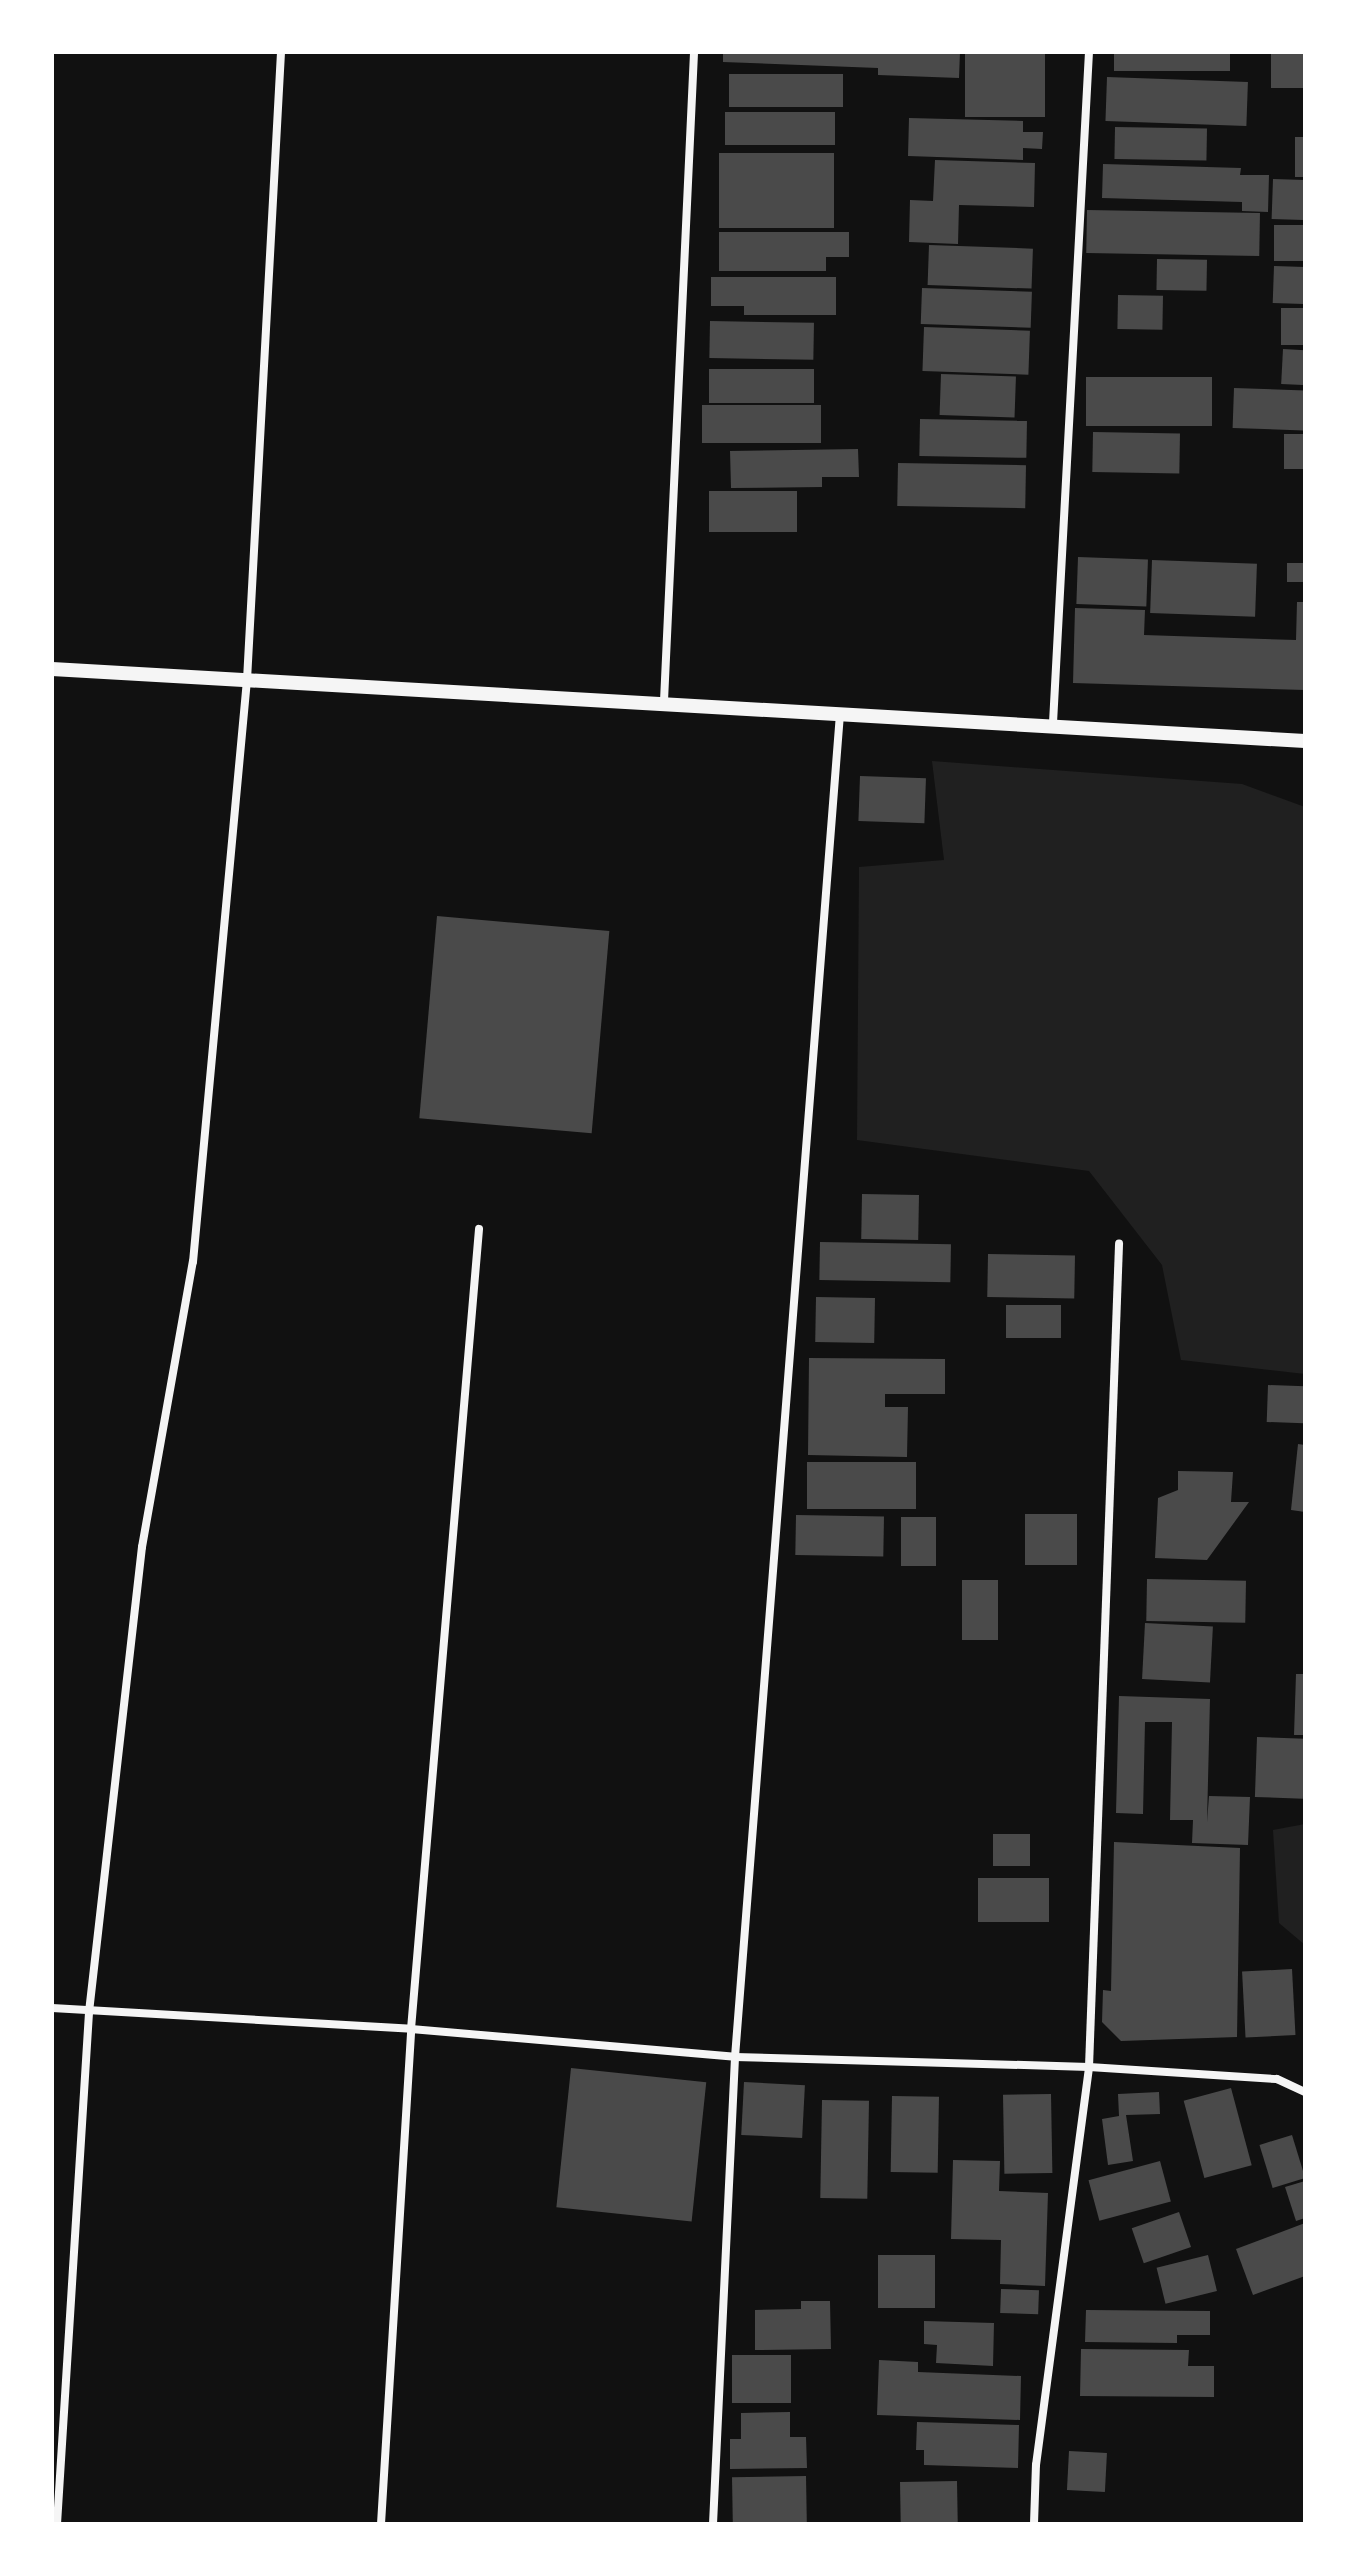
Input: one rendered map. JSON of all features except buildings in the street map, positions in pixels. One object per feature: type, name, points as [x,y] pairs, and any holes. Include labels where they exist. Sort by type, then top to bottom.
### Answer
[{"type":"street","points":[[57,2524],[89,2012],[142,1547],[193,1262],[247,680],[281,52]]},
{"type":"street","points":[[664,701],[694,52]]},
{"type":"street","points":[[1053,723],[1089,52]]},
{"type":"street","points":[[52,669],[664,701],[840,715],[1053,723],[1305,741]]},
{"type":"street","points":[[713,2524],[735,2057],[840,715]]},
{"type":"street","points":[[381,2524],[411,2029],[479,1229]]},
{"type":"street","points":[[1034,2524],[1036,2465],[1089,2067],[1119,1244]]},
{"type":"street","points":[[52,2008],[411,2029],[735,2057],[1089,2067],[1277,2079],[1305,2092]]},
{"type":"shaded area","points":[[932,761],[1242,784],[1305,807],[1305,1374],[1181,1360],[1162,1265],[1089,1171],[857,1140],[859,867],[944,860]]},
{"type":"shaded area","points":[[1305,1824],[1305,1945],[1279,1923],[1273,1830]]}]
